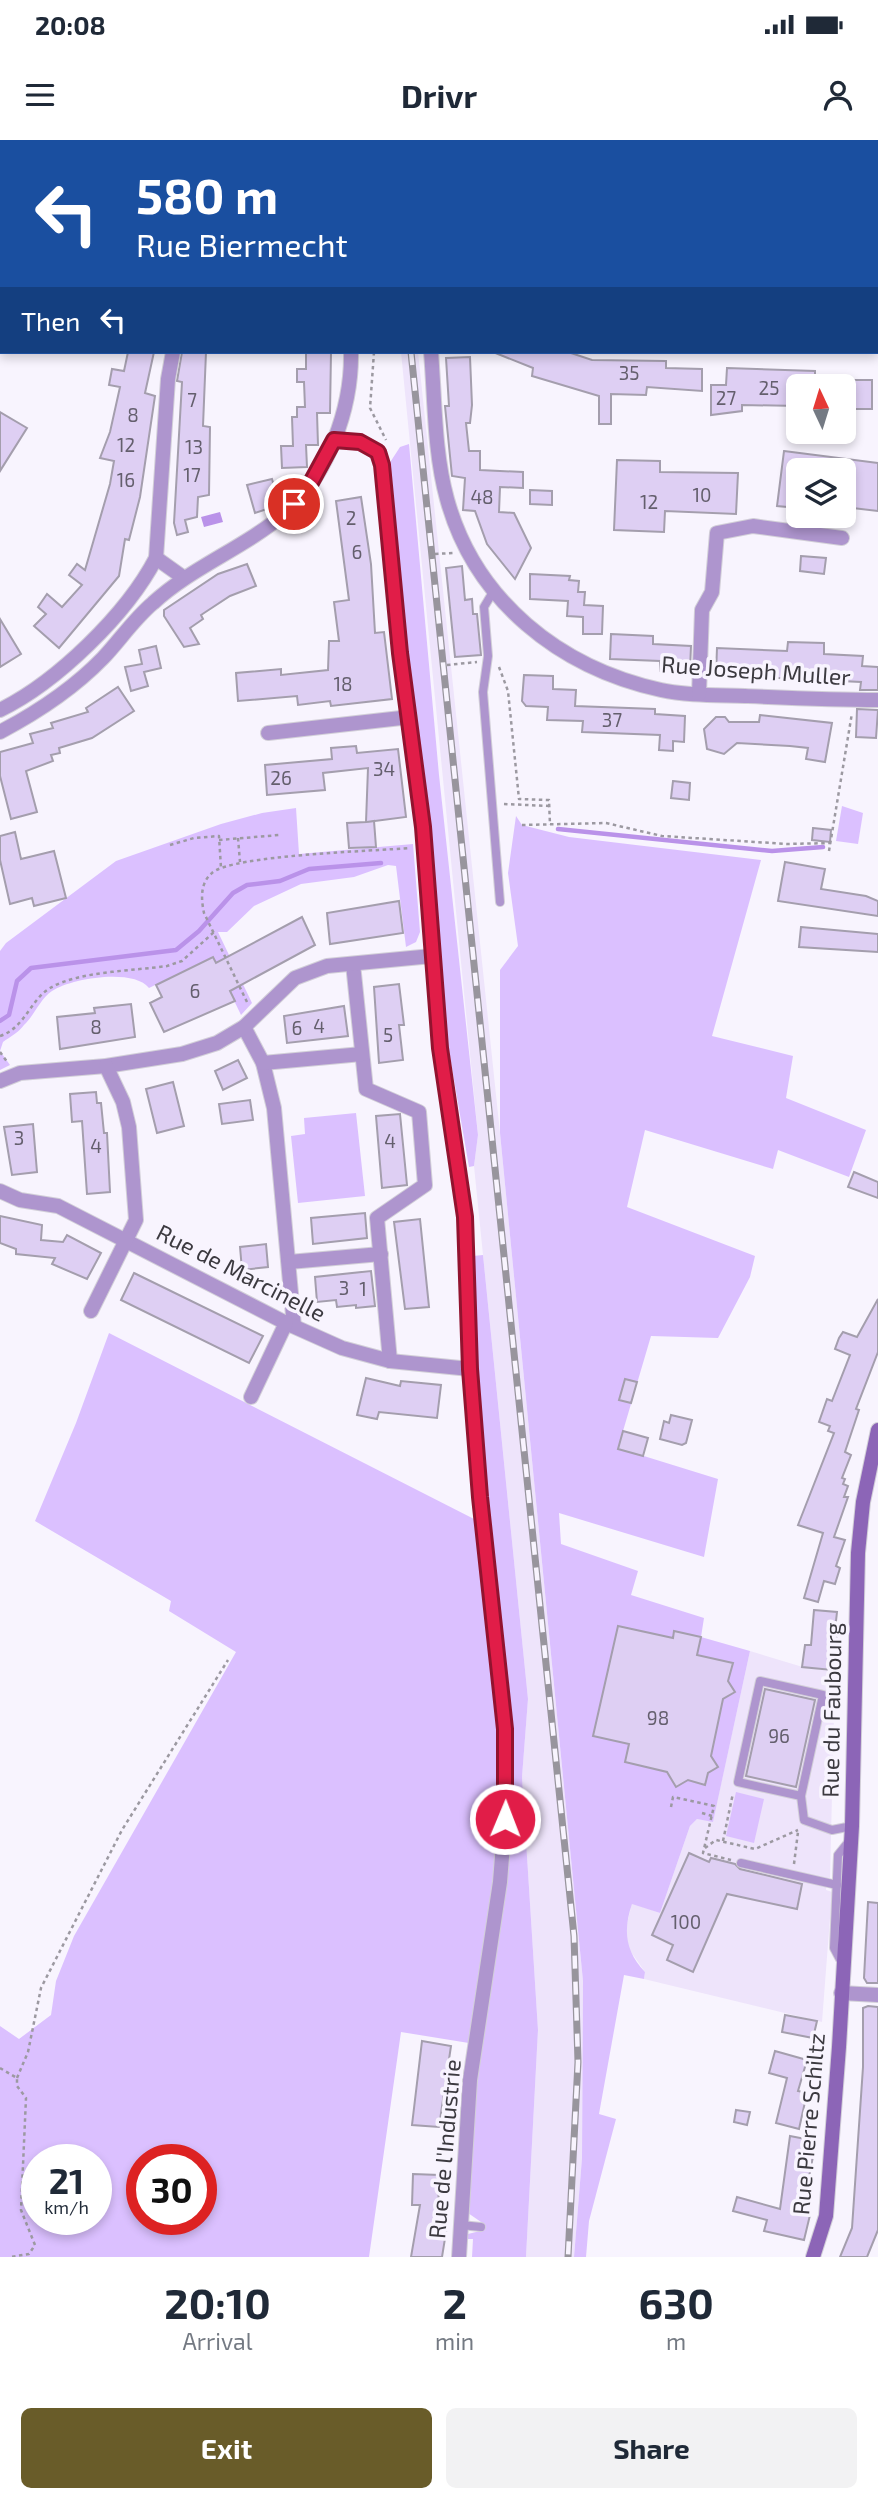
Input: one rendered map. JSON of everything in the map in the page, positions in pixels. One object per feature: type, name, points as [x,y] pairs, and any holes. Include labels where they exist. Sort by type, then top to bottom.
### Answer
[{"type":"main road","name":"Rue du Faubourg","points":[[841,1993],[851,1833],[859,1553],[863,1502],[878,1430]]},
{"type":"main road","name":"Rue Pierre Schiltz","points":[[813,2257],[826,2216],[841,1993]]},
{"type":"street","points":[[0,710],[50,679],[87,645],[146,578],[156,558],[168,379],[173,354]]},
{"type":"street","points":[[0,732],[64,694],[101,660],[151,604],[184,578],[282,515],[308,488],[334,440],[351,372],[351,354]]},
{"type":"street","name":"Rue Joseph Muller","points":[[432,354],[440,471],[464,544],[493,592],[518,619],[545,641],[583,664],[622,680],[664,691],[878,700]]},
{"type":"street","points":[[334,440],[370,446],[378,452],[382,465]]},
{"type":"street","name":"Rue de l'Industrie","points":[[382,465],[400,653],[424,847],[440,1048],[465,1217],[470,1369],[482,1522],[505,1729],[506,1774],[499,1882],[467,2113],[459,2257]]},
{"type":"street","points":[[699,694],[702,610],[712,593],[716,533],[753,526],[842,538]]},
{"type":"street","points":[[156,558],[184,578]]},
{"type":"street","points":[[268,733],[410,717]]},
{"type":"street","points":[[0,1081],[20,1073],[106,1066],[183,1054],[217,1043],[249,1022],[295,978],[327,966],[432,956]]},
{"type":"street","points":[[353,964],[366,1089],[419,1112],[425,1185],[377,1218],[390,1360]]},
{"type":"street","points":[[249,1022],[274,1108],[289,1262],[290,1325],[251,1396]]},
{"type":"street","points":[[263,1063],[362,1054]]},
{"type":"street","points":[[91,1311],[136,1220],[129,1127],[123,1102],[106,1066]]},
{"type":"street","name":"Rue de Marcinelle","points":[[0,1191],[20,1200],[58,1206],[290,1325],[342,1348],[390,1360],[470,1369]]},
{"type":"street","points":[[289,1262],[381,1254]]},
{"type":"street","points":[[841,1993],[878,1994]]},
{"type":"lane","points":[[493,592],[484,607],[487,662],[483,692],[500,902]]},
{"type":"lane","points":[[801,1796],[738,1782],[760,1681],[823,1695],[801,1796],[804,1820],[831,1830],[851,1833],[838,1855],[834,1948],[843,1964]]},
{"type":"lane","points":[[741,1863],[837,1885]]},
{"type":"lane","points":[[461,2225],[481,2227]]},
{"type":"path","points":[[374,354],[370,408],[389,445],[389,464],[382,465]]},
{"type":"path","points":[[486,633],[508,691],[519,799],[549,800],[550,825]]},
{"type":"path","points":[[447,665],[487,662]]},
{"type":"path","points":[[829,851],[854,700]]},
{"type":"path","points":[[492,804],[549,806]]},
{"type":"path","points":[[522,825],[606,823],[662,836],[787,844],[831,843]]},
{"type":"path","points":[[170,845],[219,835],[221,868]]},
{"type":"path","points":[[219,840],[279,835]]},
{"type":"path","points":[[238,838],[240,862]]},
{"type":"path","points":[[249,1022],[201,901],[203,885],[212,873],[240,862],[424,847]]},
{"type":"path","points":[[0,1036],[21,1023],[47,989],[69,979],[167,966],[182,961],[214,932]]},
{"type":"path","points":[[10,2257],[29,2254],[35,2245],[21,2210],[26,2098],[17,2086],[17,2078],[28,2052],[41,1988],[122,1830],[228,1660]]},
{"type":"path","points":[[723,1841],[738,1782]]},
{"type":"path","points":[[671,1807],[673,1797],[714,1806],[703,1853],[741,1863]]},
{"type":"path","points":[[702,1813],[712,1816]]},
{"type":"path","points":[[793,1876],[798,1830],[804,1820]]},
{"type":"path","points":[[705,1848],[716,1840],[755,1849],[798,1830]]},
{"type":"path","points":[[0,2068],[17,2078]]},
{"type":"shaded area","points":[[401,354],[418,354],[500,1133],[583,1981],[582,2158],[574,2257],[526,2257],[538,2030],[522,1777],[528,1699],[474,1166],[478,1135]]},
{"type":"shaded area","points":[[409,444],[439,775],[478,1135],[474,1166],[469,1167],[448,1045],[424,772],[415,718],[389,464],[400,447]]},
{"type":"shaded area","points":[[220,512],[223,522],[204,527],[201,517]]},
{"type":"shaded area","points":[[842,806],[863,813],[858,844],[836,841]]},
{"type":"shaded area","points":[[296,808],[299,854],[413,844],[420,932],[416,942],[406,947],[396,866],[388,865],[354,877],[301,884],[254,906],[227,932],[218,932],[252,1003],[241,1015],[213,957],[149,988],[130,978],[117,977],[87,979],[61,986],[48,994],[22,1028],[3,1042],[0,1051],[0,951],[6,943],[116,861],[221,824],[262,813]]},
{"type":"shaded area","points":[[516,816],[522,825],[569,837],[761,860],[712,1036],[793,1056],[786,1098],[866,1130],[849,1177],[778,1150],[773,1169],[645,1130],[627,1207],[755,1256],[750,1277],[718,1338],[651,1336],[618,1448],[718,1479],[704,1557],[559,1513],[561,1544],[638,1571],[631,1595],[704,1618],[701,1637],[750,1651],[713,1822],[697,1819],[690,1826],[660,1913],[632,1904],[629,1914],[627,1931],[630,1948],[645,1972],[644,1979],[624,1975],[599,2114],[616,2119],[589,2221],[586,2257],[574,2257],[582,2158],[583,1981],[500,1133],[500,970],[518,946],[508,873]]},
{"type":"shaded area","points":[[0,1051],[10,1065],[0,1070]]},
{"type":"shaded area","points":[[356,1113],[365,1196],[298,1203],[291,1136],[305,1134],[304,1118]]},
{"type":"shaded area","points":[[483,1255],[528,1699],[522,1777],[538,2030],[526,2257],[472,2257],[473,2239],[466,2239],[468,2234],[480,2231],[481,2222],[468,2213],[467,2113],[505,1819],[470,1369],[473,1256]]},
{"type":"shaded area","points":[[109,1333],[476,1520],[504,1774],[498,1879],[475,2044],[401,2032],[369,2257],[0,2257],[0,2026],[19,2039],[51,2015],[56,1981],[74,1936],[236,1652],[169,1611],[171,1601],[35,1521],[76,1423]]},
{"type":"shaded area","points":[[750,1651],[806,1668],[841,1672],[838,1705],[834,1712],[830,1878],[827,1878],[826,1890],[832,1892],[822,2022],[644,1979],[645,1972],[629,1949],[625,1932],[632,1903],[660,1913],[690,1826],[697,1819],[713,1821]]},
{"type":"shaded area","points":[[736,1792],[764,1799],[754,1843],[726,1836]]},
{"type":"building","points":[[128,354],[154,354],[145,393],[155,396],[140,497],[129,540],[125,539],[119,576],[59,648],[34,626],[46,614],[38,607],[47,594],[62,607],[82,585],[69,575],[77,564],[85,570],[110,484],[114,461],[100,458],[110,432],[120,387],[109,385],[112,369],[124,371]]},
{"type":"building","points":[[182,354],[206,354],[203,426],[210,427],[209,495],[198,497],[197,517],[185,520],[188,532],[177,535],[174,523],[182,382],[177,381]]},
{"type":"building","points":[[306,354],[331,354],[330,413],[317,413],[318,445],[306,445],[307,467],[282,468],[281,446],[293,446],[292,417],[297,417],[297,407],[305,407],[304,382],[297,382],[297,369],[306,369]]},
{"type":"building","points":[[498,354],[574,354],[592,360],[666,361],[666,368],[702,369],[702,391],[647,387],[646,395],[611,394],[611,424],[599,424],[599,396],[532,376],[533,368]]},
{"type":"building","points":[[470,357],[472,405],[470,423],[466,423],[469,451],[480,451],[480,470],[523,472],[523,488],[500,487],[499,512],[514,513],[531,548],[515,579],[487,544],[475,511],[463,510],[465,478],[452,476],[445,406],[449,406],[446,358]]},
{"type":"building","points":[[727,368],[815,371],[815,374],[786,374],[786,406],[742,405],[742,411],[711,415],[711,385],[726,385]]},
{"type":"building","points":[[856,380],[872,380],[872,409],[856,409]]},
{"type":"building","points":[[0,412],[27,428],[0,471]]},
{"type":"building","points":[[784,451],[839,458],[786,458],[786,507],[777,506]]},
{"type":"building","points":[[617,460],[660,461],[660,472],[738,473],[736,514],[665,511],[664,532],[614,530]]},
{"type":"building","points":[[856,460],[878,463],[878,511],[856,508]]},
{"type":"building","points":[[272,479],[279,505],[255,513],[247,485]]},
{"type":"building","points":[[530,490],[552,491],[552,505],[530,504]]},
{"type":"building","points":[[361,497],[371,564],[375,633],[384,632],[392,699],[331,706],[330,701],[298,705],[297,696],[238,701],[236,673],[281,669],[281,675],[328,670],[329,641],[339,641],[334,602],[349,600],[336,501]]},
{"type":"building","points":[[801,556],[826,558],[824,574],[800,571]]},
{"type":"building","points":[[247,564],[256,586],[230,596],[201,615],[203,619],[190,628],[199,644],[184,647],[164,616],[164,610],[218,574]]},
{"type":"building","points":[[462,566],[465,600],[472,599],[473,614],[477,614],[481,655],[455,657],[446,568]]},
{"type":"building","points":[[530,574],[570,576],[569,580],[579,581],[578,592],[585,592],[584,605],[603,606],[602,634],[583,634],[583,617],[567,616],[568,601],[530,599]]},
{"type":"building","points":[[0,619],[21,654],[0,667]]},
{"type":"building","points":[[611,634],[653,636],[653,644],[691,646],[690,669],[688,672],[660,671],[660,661],[610,659]]},
{"type":"building","points":[[788,642],[824,643],[824,654],[863,656],[862,666],[878,667],[878,690],[860,690],[861,682],[716,675],[717,648],[787,651]]},
{"type":"building","points":[[156,646],[161,668],[144,672],[148,686],[131,691],[125,667],[142,664],[139,650]]},
{"type":"building","points":[[524,675],[553,676],[553,689],[576,690],[575,706],[655,709],[655,714],[685,716],[684,742],[673,741],[673,751],[659,750],[660,735],[582,732],[583,721],[547,720],[548,707],[526,706],[522,701]]},
{"type":"building","points":[[118,687],[134,711],[92,738],[59,748],[60,753],[51,755],[53,761],[26,771],[37,812],[11,819],[0,776],[0,752],[33,743],[30,734],[53,728],[51,723],[88,712],[86,708]]},
{"type":"building","points":[[857,709],[878,710],[876,738],[856,737]]},
{"type":"building","points":[[760,715],[832,723],[825,762],[806,759],[808,748],[790,746],[737,743],[724,754],[707,749],[704,729],[716,717],[725,717],[729,722],[759,722]]},
{"type":"building","points":[[356,746],[357,753],[398,749],[406,817],[374,821],[376,847],[349,848],[347,823],[366,822],[368,768],[323,773],[325,790],[267,795],[265,765],[332,759],[331,748]]},
{"type":"building","points":[[673,781],[690,783],[689,800],[671,798]]},
{"type":"building","points":[[813,828],[831,830],[830,842],[812,840]]},
{"type":"building","points":[[15,832],[21,859],[54,851],[66,898],[34,906],[32,898],[10,904],[0,860],[0,836]]},
{"type":"building","points":[[785,862],[825,869],[821,889],[866,896],[878,901],[878,916],[778,901]]},
{"type":"building","points":[[399,901],[403,933],[330,944],[327,913]]},
{"type":"building","points":[[302,917],[315,945],[230,991],[235,1001],[164,1032],[150,1003],[162,997],[156,985],[213,957],[216,963]]},
{"type":"building","points":[[801,927],[878,934],[878,952],[799,947]]},
{"type":"building","points":[[399,984],[404,1025],[399,1025],[403,1060],[379,1063],[374,987]]},
{"type":"building","points":[[131,1004],[135,1037],[60,1049],[57,1017],[95,1013],[94,1008]]},
{"type":"building","points":[[344,1006],[348,1036],[287,1043],[284,1016]]},
{"type":"building","points":[[238,1060],[247,1078],[223,1090],[215,1071]]},
{"type":"building","points":[[173,1082],[184,1126],[157,1133],[146,1089]]},
{"type":"building","points":[[96,1092],[97,1103],[101,1103],[104,1133],[107,1133],[110,1192],[87,1194],[82,1121],[72,1122],[70,1094]]},
{"type":"building","points":[[250,1100],[253,1120],[222,1124],[219,1104]]},
{"type":"building","points":[[400,1114],[407,1185],[382,1188],[376,1116]]},
{"type":"building","points":[[33,1124],[37,1172],[12,1175],[4,1127]]},
{"type":"building","points":[[854,1172],[878,1182],[878,1198],[848,1187]]},
{"type":"building","points":[[365,1213],[367,1238],[313,1244],[311,1218]]},
{"type":"building","points":[[0,1216],[42,1225],[41,1240],[63,1242],[67,1235],[101,1253],[87,1279],[52,1264],[55,1258],[16,1254],[16,1249],[0,1243]]},
{"type":"building","points":[[420,1219],[429,1307],[405,1309],[394,1222]]},
{"type":"building","points":[[266,1244],[268,1267],[242,1270],[240,1247]]},
{"type":"building","points":[[371,1271],[375,1306],[337,1307],[336,1300],[317,1302],[315,1277]]},
{"type":"building","points":[[134,1273],[263,1336],[249,1363],[121,1300]]},
{"type":"building","points":[[878,1299],[878,1352],[856,1409],[859,1410],[845,1452],[851,1455],[842,1478],[845,1479],[843,1484],[848,1486],[844,1497],[848,1497],[834,1537],[845,1540],[836,1566],[840,1568],[835,1584],[824,1581],[818,1602],[804,1598],[823,1533],[798,1525],[834,1433],[828,1431],[830,1426],[819,1422],[827,1399],[832,1401],[850,1355],[835,1349],[843,1332],[857,1337]]},
{"type":"building","points":[[366,1378],[400,1386],[401,1381],[441,1385],[437,1418],[379,1412],[377,1419],[357,1415]]},
{"type":"building","points":[[625,1379],[637,1382],[631,1403],[619,1400]]},
{"type":"building","points":[[671,1415],[692,1420],[686,1443],[682,1445],[660,1439],[664,1421],[669,1423]]},
{"type":"building","points":[[623,1431],[648,1438],[643,1456],[618,1449]]},
{"type":"building","points":[[814,1610],[837,1612],[835,1630],[838,1630],[832,1670],[802,1667],[805,1645],[811,1645]]},
{"type":"building","points":[[618,1626],[673,1638],[674,1631],[701,1637],[697,1655],[733,1663],[728,1681],[735,1692],[723,1699],[711,1756],[718,1767],[708,1773],[705,1785],[688,1780],[676,1787],[667,1772],[625,1762],[629,1744],[593,1736]]},
{"type":"building","points":[[765,1689],[815,1700],[796,1787],[746,1776]]},
{"type":"building","points":[[689,1853],[709,1862],[711,1858],[735,1864],[740,1869],[802,1884],[797,1909],[727,1894],[693,1972],[667,1960],[673,1945],[652,1935]]},
{"type":"building","points":[[868,1902],[878,1903],[878,1983],[867,1983],[864,1978]]},
{"type":"building","points":[[878,2007],[878,2230],[867,2257],[840,2257],[852,2228],[863,2067],[863,2008]]},
{"type":"building","points":[[785,2015],[817,2021],[813,2038],[782,2032]]},
{"type":"building","points":[[422,2041],[451,2046],[439,2127],[412,2125]]},
{"type":"building","points":[[775,2051],[807,2060],[798,2091],[807,2093],[799,2129],[776,2123],[787,2078],[769,2073]]},
{"type":"building","points":[[736,2110],[750,2112],[747,2125],[734,2122]]},
{"type":"building","points":[[790,2136],[816,2141],[802,2213],[810,2215],[804,2240],[764,2231],[767,2220],[733,2211],[737,2197],[780,2209]]},
{"type":"building","points":[[413,2174],[439,2175],[438,2219],[448,2220],[442,2257],[411,2257],[420,2205],[412,2205]]},
{"type":"waterway","points":[[558,829],[772,851],[823,847]]},
{"type":"waterway","points":[[0,1021],[9,1015],[17,981],[31,968],[176,950],[199,931],[233,893],[247,885],[280,881],[309,869],[381,863]]},
{"type":"railway","points":[[411,354],[574,1936],[578,2062],[568,2257]]},
{"type":"route","points":[[294,504],[308,488],[334,440],[360,442],[378,452],[382,465],[400,653],[423,827],[440,1048],[465,1217],[470,1369],[480,1497],[505,1729],[505,1819]]}]
